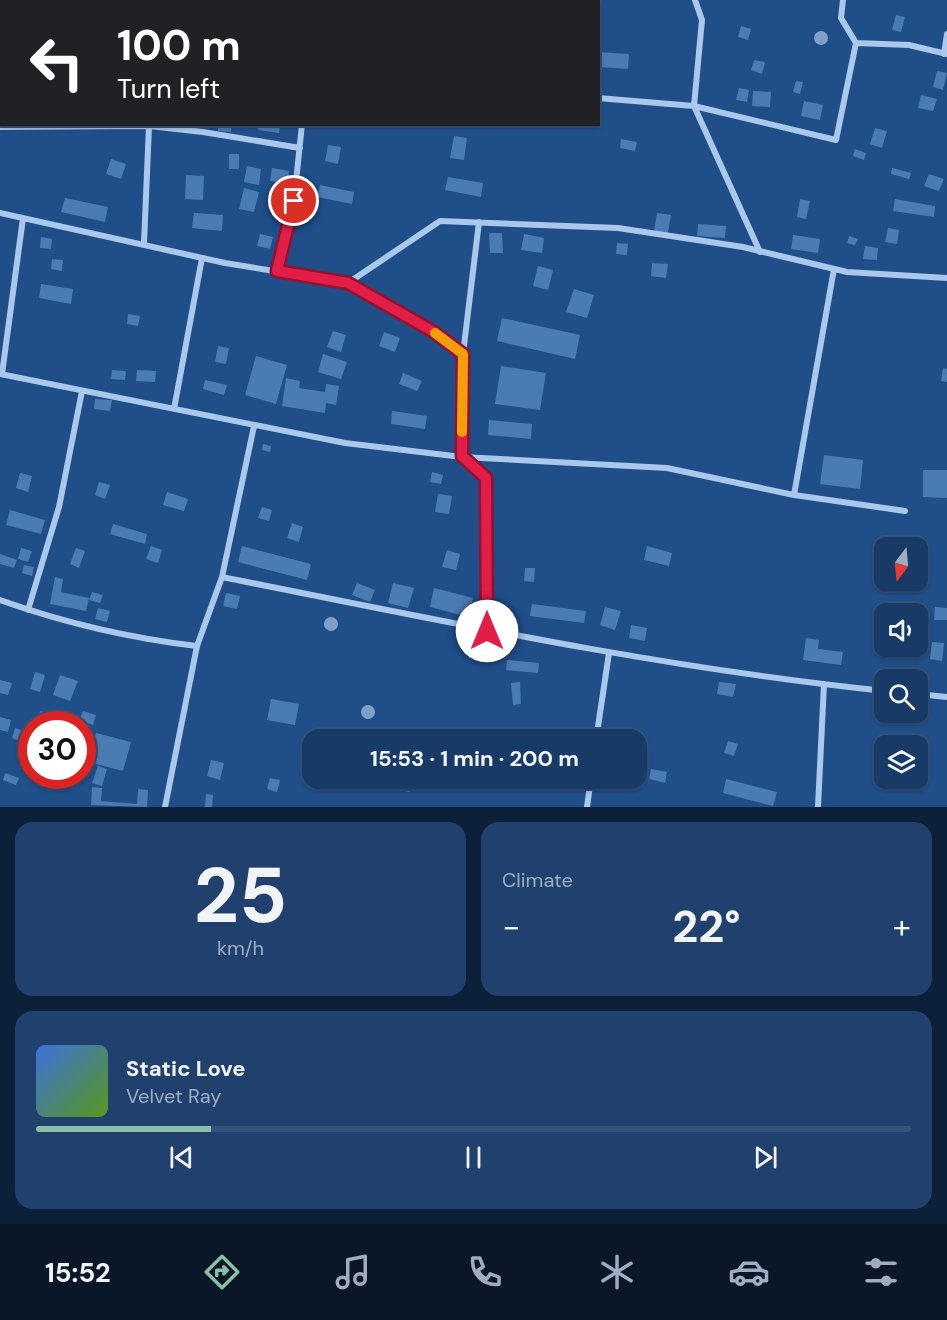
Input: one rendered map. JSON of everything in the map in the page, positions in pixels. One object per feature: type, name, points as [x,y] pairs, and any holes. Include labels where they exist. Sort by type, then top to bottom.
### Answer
[{"type":"street","points":[[695,0],[702,20],[694,106],[760,252]]},
{"type":"street","points":[[600,98],[694,106],[836,140],[856,43],[841,18],[843,0]]},
{"type":"street","points":[[856,43],[909,45],[945,54],[947,34]]},
{"type":"street","points":[[0,127],[149,126],[203,132],[300,148]]},
{"type":"street","points":[[144,243],[149,126]]},
{"type":"street","points":[[277,271],[294,201],[302,126]]},
{"type":"street","points":[[0,213],[144,243],[202,258],[348,283],[434,332],[463,354]]},
{"type":"street","points":[[23,218],[1,374],[254,426],[345,442],[462,456],[667,468],[794,495],[905,511]]},
{"type":"street","points":[[348,283],[440,221],[618,228],[760,252],[834,269],[947,278]]},
{"type":"street","points":[[479,222],[463,354],[462,456],[486,478],[487,631]]},
{"type":"street","points":[[174,409],[202,258]]},
{"type":"street","points":[[794,495],[834,269]]},
{"type":"street","points":[[28,610],[59,507],[82,391]]},
{"type":"street","points":[[165,807],[197,646],[222,577],[254,426]]},
{"type":"street","points":[[222,577],[487,631],[609,653],[824,684],[874,689]]},
{"type":"street","points":[[0,600],[28,610],[135,639],[197,646]]},
{"type":"street","points":[[598,729],[609,653]]},
{"type":"street","points":[[818,807],[824,684]]},
{"type":"street","points":[[928,695],[947,697]]},
{"type":"street","points":[[587,807],[589,789]]},
{"type":"building","points":[[896,15],[905,17],[901,32],[892,30]]},
{"type":"building","points":[[741,26],[751,29],[748,40],[738,37]]},
{"type":"building","points":[[600,52],[629,54],[628,69],[600,67]]},
{"type":"building","points":[[754,60],[765,62],[762,74],[751,70]]},
{"type":"building","points":[[937,71],[947,73],[943,90],[933,87]]},
{"type":"building","points":[[796,81],[803,82],[800,94],[793,92]]},
{"type":"building","points":[[739,88],[749,90],[747,102],[736,100]]},
{"type":"building","points":[[753,91],[771,92],[770,107],[752,106]]},
{"type":"building","points":[[921,95],[937,99],[933,111],[918,108]]},
{"type":"building","points":[[804,101],[823,105],[820,120],[801,116]]},
{"type":"building","points":[[218,126],[231,126],[231,132],[218,131]]},
{"type":"building","points":[[259,126],[280,126],[279,133],[258,130]]},
{"type":"building","points":[[875,128],[887,131],[882,148],[870,144]]},
{"type":"building","points":[[454,136],[467,138],[464,160],[450,158]]},
{"type":"building","points":[[621,139],[637,142],[635,151],[620,148]]},
{"type":"building","points":[[328,145],[341,147],[338,164],[325,161]]},
{"type":"building","points":[[855,149],[866,153],[864,160],[853,156]]},
{"type":"building","points":[[229,154],[239,154],[239,169],[229,169]]},
{"type":"building","points":[[111,159],[126,164],[121,179],[106,174]]},
{"type":"building","points":[[247,166],[261,169],[259,185],[244,182]]},
{"type":"building","points":[[272,168],[289,171],[288,183],[270,181]]},
{"type":"building","points":[[892,168],[911,173],[909,179],[891,174]]},
{"type":"building","points":[[929,174],[944,179],[939,191],[924,186]]},
{"type":"building","points":[[186,175],[204,176],[203,200],[185,199]]},
{"type":"building","points":[[448,177],[483,183],[481,197],[445,190]]},
{"type":"building","points":[[320,185],[354,192],[352,204],[317,197]]},
{"type":"building","points":[[244,188],[259,192],[254,212],[239,209]]},
{"type":"building","points":[[65,198],[108,207],[105,222],[61,212]]},
{"type":"building","points":[[800,199],[810,201],[806,219],[797,217]]},
{"type":"building","points":[[895,199],[935,206],[934,217],[893,211]]},
{"type":"building","points":[[194,213],[223,215],[222,231],[192,228]]},
{"type":"building","points":[[657,213],[671,215],[668,233],[654,231]]},
{"type":"building","points":[[698,224],[726,226],[725,238],[697,236]]},
{"type":"building","points":[[888,228],[899,230],[897,244],[885,242]]},
{"type":"building","points":[[489,233],[502,233],[503,253],[490,253]]},
{"type":"building","points":[[260,234],[273,237],[270,249],[257,246]]},
{"type":"building","points":[[524,234],[544,238],[542,253],[521,250]]},
{"type":"building","points":[[793,235],[820,239],[818,253],[791,249]]},
{"type":"building","points":[[849,236],[858,239],[855,245],[847,243]]},
{"type":"building","points":[[41,237],[52,239],[51,249],[40,248]]},
{"type":"building","points":[[617,243],[628,244],[627,255],[616,254]]},
{"type":"building","points":[[865,246],[878,248],[877,260],[863,259]]},
{"type":"building","points":[[52,259],[63,260],[62,271],[51,269]]},
{"type":"building","points":[[652,263],[668,264],[666,278],[651,276]]},
{"type":"building","points":[[538,266],[553,270],[548,290],[533,286]]},
{"type":"building","points":[[41,284],[73,289],[71,304],[39,298]]},
{"type":"building","points":[[574,289],[594,295],[587,318],[566,312]]},
{"type":"building","points":[[128,314],[140,316],[138,326],[127,324]]},
{"type":"building","points":[[502,318],[580,335],[575,359],[497,341]]},
{"type":"building","points":[[333,331],[346,335],[341,352],[327,347]]},
{"type":"building","points":[[384,332],[400,338],[395,352],[379,346]]},
{"type":"building","points":[[218,346],[229,348],[226,364],[215,362]]},
{"type":"building","points":[[323,354],[347,362],[341,379],[318,372]]},
{"type":"building","points":[[256,356],[287,365],[276,404],[245,395]]},
{"type":"building","points":[[501,366],[546,373],[540,410],[495,404]]},
{"type":"building","points":[[943,368],[947,369],[947,382],[941,381]]},
{"type":"building","points":[[112,370],[126,371],[125,380],[111,379]]},
{"type":"building","points":[[137,370],[156,371],[155,382],[136,381]]},
{"type":"building","points":[[403,373],[422,381],[417,391],[399,384]]},
{"type":"building","points":[[286,378],[300,381],[299,388],[325,392],[326,384],[339,386],[336,405],[326,403],[325,413],[282,406]]},
{"type":"building","points":[[205,380],[227,385],[224,395],[203,389]]},
{"type":"building","points":[[95,399],[112,400],[110,411],[94,409]]},
{"type":"building","points":[[392,411],[427,416],[425,429],[391,424]]},
{"type":"building","points":[[489,420],[532,424],[531,439],[488,435]]},
{"type":"building","points":[[263,444],[271,446],[270,452],[262,450]]},
{"type":"building","points":[[824,455],[863,460],[860,489],[820,484]]},
{"type":"building","points":[[923,470],[947,470],[947,498],[923,497]]},
{"type":"building","points":[[432,472],[443,475],[441,484],[430,482]]},
{"type":"building","points":[[20,473],[32,476],[28,492],[16,488]]},
{"type":"building","points":[[99,482],[110,485],[105,499],[95,495]]},
{"type":"building","points":[[167,492],[188,499],[184,511],[163,505]]},
{"type":"building","points":[[438,494],[452,496],[449,514],[435,512]]},
{"type":"building","points":[[262,507],[272,510],[269,521],[258,518]]},
{"type":"building","points":[[10,510],[45,520],[41,534],[6,525]]},
{"type":"building","points":[[292,523],[303,527],[299,542],[287,538]]},
{"type":"building","points":[[113,524],[147,534],[145,544],[110,534]]},
{"type":"building","points":[[151,546],[162,550],[158,563],[146,559]]},
{"type":"building","points":[[242,546],[311,564],[307,580],[238,562]]},
{"type":"building","points":[[647,546],[672,553],[669,566],[644,560]]},
{"type":"building","points":[[21,548],[32,551],[28,562],[18,559]]},
{"type":"building","points":[[76,548],[85,551],[79,568],[70,564]]},
{"type":"building","points":[[447,550],[460,554],[456,570],[442,567]]},
{"type":"building","points":[[0,554],[17,560],[14,568],[0,564]]},
{"type":"building","points":[[24,565],[34,567],[32,576],[22,573]]},
{"type":"building","points":[[525,568],[535,568],[534,582],[524,581]]},
{"type":"building","points":[[55,577],[63,579],[61,592],[89,598],[86,611],[50,604]]},
{"type":"building","points":[[357,583],[375,590],[370,602],[352,595]]},
{"type":"building","points":[[393,583],[414,588],[408,608],[388,603]]},
{"type":"building","points":[[434,588],[473,598],[468,617],[430,607]]},
{"type":"building","points":[[92,592],[103,595],[100,603],[89,600]]},
{"type":"building","points":[[226,593],[240,596],[237,609],[223,606]]},
{"type":"building","points":[[532,604],[586,611],[584,623],[530,616]]},
{"type":"building","points":[[605,607],[621,611],[615,630],[600,625]]},
{"type":"building","points":[[935,607],[947,608],[947,620],[934,620]]},
{"type":"building","points":[[98,608],[110,611],[107,622],[95,619]]},
{"type":"building","points":[[631,625],[647,628],[645,641],[629,638]]},
{"type":"building","points":[[806,638],[819,640],[818,649],[843,652],[841,665],[803,660]]},
{"type":"building","points":[[932,642],[944,643],[942,661],[930,659]]},
{"type":"building","points":[[507,660],[539,663],[538,673],[506,670]]},
{"type":"building","points":[[35,672],[45,675],[40,692],[30,689]]},
{"type":"building","points":[[60,675],[78,681],[70,701],[53,695]]},
{"type":"building","points":[[0,680],[12,683],[8,695],[0,693]]},
{"type":"building","points":[[520,682],[521,704],[513,705],[511,683]]},
{"type":"building","points":[[719,682],[736,684],[733,697],[717,694]]},
{"type":"building","points":[[271,699],[299,704],[295,725],[267,720]]},
{"type":"building","points":[[0,717],[11,720],[8,732],[0,730]]},
{"type":"building","points":[[15,728],[18,729],[18,740],[12,738]]},
{"type":"building","points":[[96,733],[131,742],[123,771],[96,764]]},
{"type":"building","points":[[728,741],[738,744],[734,756],[724,753]]},
{"type":"building","points":[[211,760],[224,763],[220,780],[207,776]]},
{"type":"building","points":[[98,766],[107,769],[102,786],[96,784]]},
{"type":"building","points":[[651,769],[667,772],[665,783],[649,779]]},
{"type":"building","points":[[5,773],[18,778],[16,785],[3,780]]},
{"type":"building","points":[[270,778],[280,780],[277,792],[267,789]]},
{"type":"building","points":[[726,779],[777,792],[773,806],[723,793]]},
{"type":"building","points":[[96,787],[102,788],[101,801],[137,804],[138,789],[148,790],[147,807],[91,805],[92,789]]},
{"type":"building","points":[[392,789],[410,789],[410,792]]},
{"type":"building","points":[[206,794],[213,795],[212,807],[205,807]]},
{"type":"slow traffic","points":[[435,333],[463,354],[462,432]]},
{"type":"route","points":[[294,201],[277,271],[348,283],[434,332],[463,354],[462,456],[486,478],[487,631]]}]
